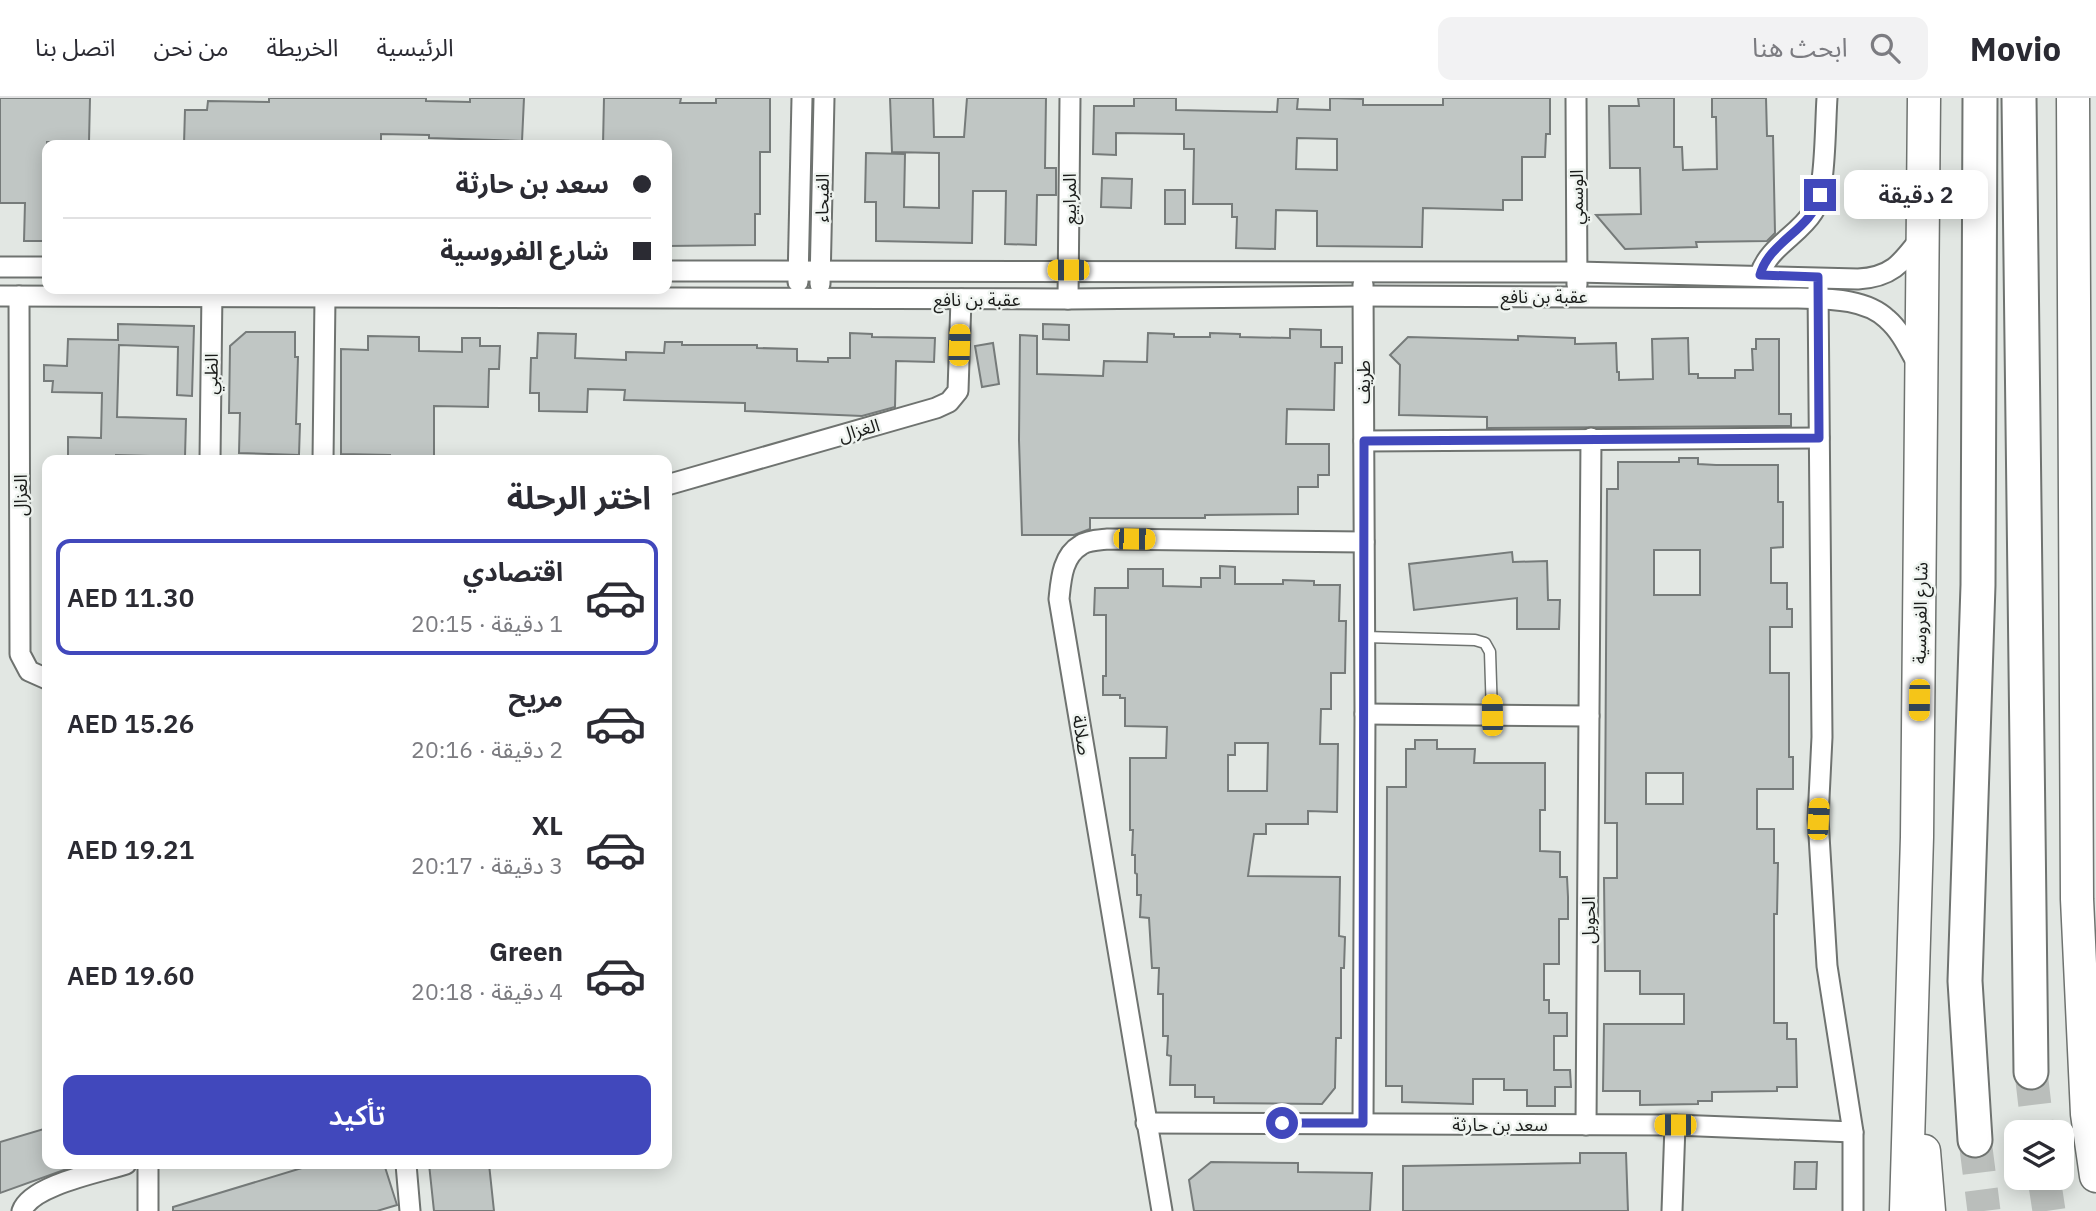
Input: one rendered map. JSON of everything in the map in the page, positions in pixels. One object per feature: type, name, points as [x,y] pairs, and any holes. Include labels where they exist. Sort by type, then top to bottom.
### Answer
[{"type":"highway","points":[[1975,1140],[1965,981],[1978,585],[1980,98]]},
{"type":"highway","points":[[2020,98],[2031,1072]]},
{"type":"main road","name":"شارع الفروسية","points":[[1906,1211],[1917,837],[1924,98]]},
{"type":"main road","points":[[2073,98],[2077,899],[2087,1114],[2096,1176]]},
{"type":"main road","points":[[1912,1045],[1930,1211]]},
{"type":"street","name":"الفيحاء","points":[[797,299],[802,98]]},
{"type":"street","name":"الفيحاء","points":[[820,299],[824,98]]},
{"type":"street","name":"المرابيع","points":[[1068,299],[1070,98]]},
{"type":"street","name":"الوسمي","points":[[1576,98],[1577,296]]},
{"type":"street","points":[[1760,275],[1765,261],[1804,225],[1818,202],[1826,98]]},
{"type":"street","name":"عقبة بن نافع","points":[[672,271],[1577,272],[1877,278],[1904,259],[1923,234]]},
{"type":"street","points":[[0,267],[42,267]]},
{"type":"street","name":"طريف","points":[[1363,1123],[1364,271]]},
{"type":"street","points":[[1672,273],[1672,297]]},
{"type":"street","points":[[1818,277],[1822,737],[1818,819],[1827,967],[1853,1132],[1853,1211]]},
{"type":"street","name":"عقبة بن نافع","points":[[10,296],[145,294]]},
{"type":"street","name":"الظبي","points":[[209,455],[213,294]]},
{"type":"street","name":"عقبة بن نافع","points":[[241,294],[325,297],[797,299],[1577,296],[1818,299],[1855,303],[1873,309],[1886,318],[1898,331],[1922,372]]},
{"type":"street","name":"الغزال","points":[[10,296],[20,654],[29,671],[42,677]]},
{"type":"street","points":[[323,455],[325,297]]},
{"type":"street","name":"الغزال","points":[[672,484],[949,402],[958,391],[961,299]]},
{"type":"street","name":"الحويل","points":[[1586,1125],[1591,438]]},
{"type":"street","points":[[1364,441],[1819,438]]},
{"type":"street","name":"صلالة","points":[[1162,1211],[1059,600],[1061,574],[1069,558],[1082,544],[1108,539],[1364,542]]},
{"type":"street","points":[[1365,714],[1589,716]]},
{"type":"street","name":"سعد بن حارثة","points":[[1146,1123],[1675,1125],[1853,1132]]},
{"type":"street","points":[[1672,1211],[1675,1125]]},
{"type":"street","points":[[22,1211],[25,1204],[45,1189],[110,1169]]},
{"type":"street","points":[[148,1169],[148,1211]]},
{"type":"street","points":[[407,1169],[410,1211]]},
{"type":"lane","points":[[1365,637],[1475,640],[1485,643],[1490,652],[1492,715]]},
{"type":"building","points":[[0,98],[90,98],[89,140],[42,140],[42,241],[24,241],[25,203],[0,203]]},
{"type":"building","points":[[269,98],[426,98],[426,101],[470,102],[470,98],[524,98],[522,140],[381,134],[381,140],[184,140],[185,110],[207,110],[208,101],[269,102]]},
{"type":"building","points":[[604,98],[681,98],[680,103],[716,103],[716,98],[770,98],[770,152],[760,152],[760,214],[755,214],[755,245],[672,246],[672,140],[603,140]]},
{"type":"building","points":[[890,98],[933,98],[934,137],[964,137],[967,98],[1046,98],[1045,168],[1056,168],[1056,195],[1037,195],[1036,245],[1005,244],[1006,191],[973,191],[972,243],[876,241],[876,202],[865,202],[866,153],[905,154],[904,207],[939,208],[939,153],[892,152]]},
{"type":"building","points":[[1134,98],[1176,98],[1176,110],[1277,112],[1278,98],[1298,98],[1297,109],[1330,110],[1330,98],[1363,99],[1363,105],[1443,105],[1443,98],[1550,98],[1550,134],[1546,134],[1545,157],[1522,157],[1522,200],[1503,200],[1503,210],[1423,208],[1422,247],[1317,246],[1317,211],[1276,210],[1275,249],[1236,248],[1237,217],[1232,217],[1232,204],[1193,204],[1194,149],[1184,149],[1184,134],[1116,133],[1116,155],[1093,154],[1094,106],[1134,106]],"holes":[[[1297,138],[1337,139],[1337,170],[1296,169]]]},
{"type":"building","points":[[1638,98],[1674,98],[1674,147],[1682,147],[1683,170],[1717,169],[1716,117],[1712,117],[1712,98],[1766,98],[1767,136],[1773,136],[1775,233],[1767,241],[1696,242],[1697,247],[1625,249],[1596,215],[1641,214],[1640,168],[1610,168],[1609,106],[1639,106]]},
{"type":"building","points":[[1102,178],[1132,179],[1131,208],[1101,207]]},
{"type":"building","points":[[1165,190],[1185,190],[1185,224],[1165,224]]},
{"type":"building","points":[[118,324],[194,326],[192,396],[177,395],[178,347],[119,345],[117,417],[186,419],[185,455],[68,455],[68,437],[101,438],[102,393],[52,392],[53,381],[44,381],[44,365],[67,366],[68,339],[118,340]]},
{"type":"building","points":[[1043,324],[1069,325],[1069,340],[1043,339]]},
{"type":"building","points":[[1290,329],[1321,330],[1321,347],[1342,347],[1342,363],[1335,363],[1334,410],[1287,409],[1286,444],[1329,444],[1329,475],[1318,475],[1318,487],[1298,487],[1298,514],[1205,515],[1205,518],[1090,518],[1090,529],[1074,535],[1022,535],[1020,335],[1037,336],[1037,374],[1103,376],[1104,361],[1147,362],[1148,333],[1174,334],[1174,337],[1210,337],[1210,333],[1240,334],[1240,337],[1290,338]]},
{"type":"building","points":[[246,332],[295,332],[295,357],[298,357],[296,424],[300,424],[299,455],[239,453],[240,413],[229,413],[230,346]]},
{"type":"building","points":[[538,333],[576,334],[575,358],[626,360],[626,352],[664,353],[665,342],[682,342],[682,345],[757,345],[757,348],[797,349],[797,361],[828,362],[828,358],[850,358],[850,333],[872,334],[872,337],[935,338],[934,362],[896,361],[895,407],[862,416],[745,411],[745,403],[624,400],[625,390],[588,389],[587,412],[539,411],[539,393],[530,393],[531,358],[537,358]]},
{"type":"building","points":[[368,336],[419,337],[419,351],[462,352],[462,338],[480,338],[480,346],[500,346],[499,369],[489,369],[488,407],[434,406],[434,455],[341,454],[341,349],[368,350]]},
{"type":"building","points":[[1518,336],[1575,338],[1575,344],[1616,343],[1619,380],[1653,379],[1652,339],[1688,338],[1689,374],[1698,374],[1698,378],[1735,378],[1735,370],[1753,370],[1752,349],[1756,349],[1756,339],[1779,339],[1779,414],[1791,414],[1791,426],[1487,428],[1487,417],[1399,415],[1400,365],[1390,355],[1408,337],[1518,340]]},
{"type":"building","points":[[993,343],[999,384],[982,387],[975,346]]},
{"type":"building","points":[[1679,458],[1698,458],[1698,464],[1778,465],[1778,502],[1783,502],[1783,547],[1771,548],[1771,583],[1787,583],[1787,609],[1792,609],[1792,627],[1770,627],[1770,673],[1789,673],[1789,757],[1793,757],[1793,789],[1757,789],[1757,829],[1774,829],[1774,863],[1778,863],[1777,914],[1774,914],[1774,1023],[1787,1023],[1787,1039],[1796,1039],[1797,1087],[1777,1087],[1777,1091],[1712,1092],[1712,1101],[1698,1101],[1698,1104],[1640,1105],[1640,1091],[1603,1091],[1604,1024],[1684,1024],[1684,994],[1640,994],[1640,971],[1605,971],[1604,878],[1617,878],[1617,823],[1605,823],[1607,489],[1618,489],[1618,462],[1679,462]],"holes":[[[1654,550],[1700,550],[1700,595],[1654,595]],[[1646,773],[1683,773],[1683,804],[1646,804]]]},
{"type":"building","points":[[1512,552],[1513,562],[1547,561],[1548,600],[1560,600],[1559,629],[1517,629],[1517,598],[1414,610],[1409,564]]},
{"type":"building","points":[[1220,566],[1235,567],[1235,584],[1283,584],[1283,580],[1314,581],[1314,585],[1340,585],[1339,621],[1346,621],[1345,673],[1331,673],[1331,709],[1321,709],[1320,744],[1338,744],[1337,812],[1308,811],[1308,824],[1266,824],[1266,834],[1254,834],[1248,876],[1340,877],[1339,936],[1345,937],[1344,968],[1341,968],[1341,1038],[1336,1038],[1335,1088],[1322,1104],[1214,1103],[1214,1097],[1195,1097],[1195,1085],[1170,1085],[1171,1056],[1167,1055],[1168,1036],[1163,1036],[1163,994],[1158,994],[1159,968],[1152,968],[1149,918],[1140,917],[1141,895],[1137,895],[1135,855],[1132,855],[1133,830],[1130,830],[1130,758],[1166,758],[1167,727],[1125,726],[1125,698],[1120,698],[1120,695],[1103,695],[1103,676],[1106,676],[1106,615],[1094,615],[1095,588],[1128,588],[1128,569],[1163,569],[1163,586],[1201,587],[1201,578],[1220,578]],"holes":[[[1235,743],[1268,743],[1267,791],[1228,791],[1228,755],[1235,755]]]},
{"type":"building","points":[[1415,740],[1437,740],[1437,749],[1475,749],[1474,763],[1545,763],[1545,810],[1540,810],[1540,851],[1560,852],[1560,877],[1567,877],[1568,897],[1568,919],[1559,919],[1559,964],[1544,964],[1544,1000],[1549,1000],[1549,1013],[1567,1013],[1567,1036],[1554,1036],[1554,1070],[1570,1070],[1571,1087],[1555,1087],[1555,1106],[1527,1106],[1527,1090],[1504,1090],[1504,1079],[1473,1079],[1473,1104],[1402,1102],[1402,1086],[1386,1086],[1387,787],[1406,787],[1406,749],[1415,749]]},
{"type":"building","points":[[42,1129],[42,1169],[67,1169],[0,1193],[0,1142]]},
{"type":"building","points":[[1580,1153],[1626,1153],[1628,1211],[1403,1211],[1403,1166],[1580,1163]]},
{"type":"building","points":[[1211,1162],[1298,1163],[1298,1172],[1372,1173],[1370,1211],[1194,1211],[1189,1180]]},
{"type":"building","points":[[1795,1162],[1817,1162],[1816,1189],[1794,1189]]},
{"type":"building","points":[[298,1169],[386,1169],[397,1205],[377,1211],[173,1211],[173,1207]]},
{"type":"building","points":[[430,1169],[490,1169],[494,1211],[434,1211]]},
{"type":"tunnel","points":[[2031,1072],[2037,1120]]},
{"type":"tunnel","points":[[1975,1140],[1984,1211]]},
{"type":"tunnel","points":[[2046,1190],[2049,1211]]},
{"type":"route","points":[[1282,1123],[1363,1123],[1364,441],[1819,438],[1818,277],[1760,275],[1765,261],[1804,225],[1815,209],[1820,195]]}]
